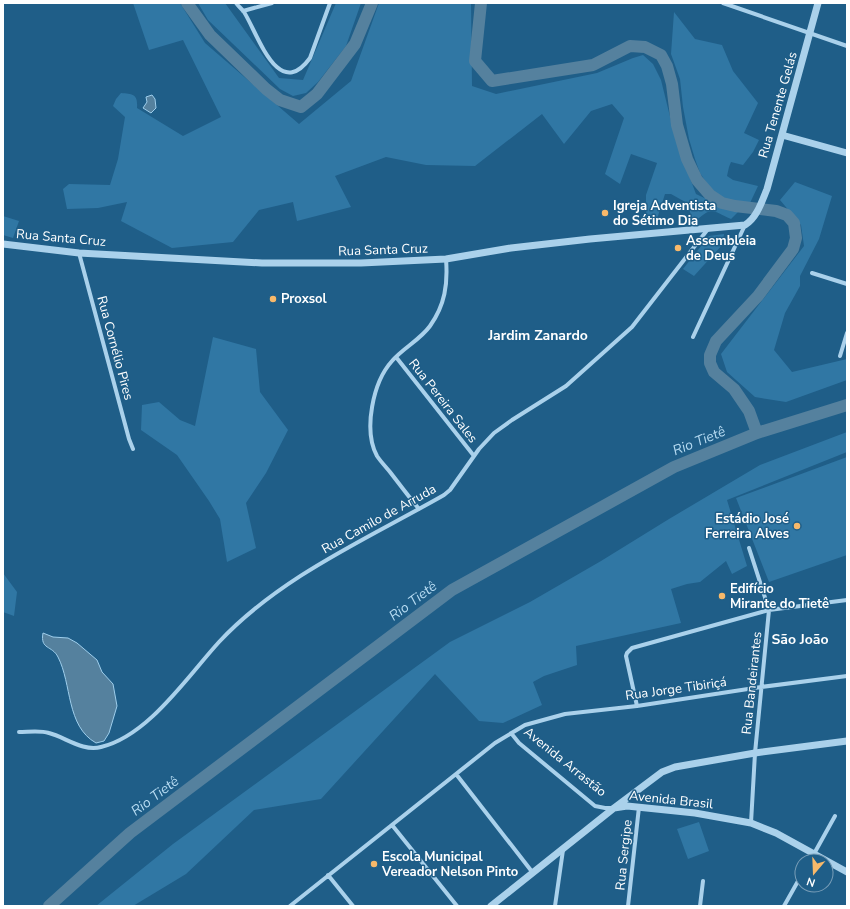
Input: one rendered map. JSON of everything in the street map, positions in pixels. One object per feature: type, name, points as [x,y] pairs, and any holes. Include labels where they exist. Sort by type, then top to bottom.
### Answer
[{"type":"street","points":[[236,3],[243,11],[269,59],[280,71],[296,72],[310,58],[330,3]]},
{"type":"street","points":[[243,11],[272,3]]},
{"type":"street","points":[[723,3],[847,46]]},
{"type":"street","name":"Rua Tenente Gelás","points":[[745,225],[749,223],[762,202],[818,3]]},
{"type":"street","points":[[782,135],[847,153]]},
{"type":"street","points":[[693,337],[745,225]]},
{"type":"street","name":"Rua Santa Cruz","points":[[3,244],[79,253],[300,264],[446,259],[511,248],[590,238],[745,225]]},
{"type":"street","name":"Rua Camilo de Arruda","points":[[19,732],[48,732],[84,746],[94,748],[101,748],[130,735],[146,723],[220,642],[254,609],[307,572],[444,495],[450,490],[474,456],[494,434],[512,420],[566,386],[632,327],[708,229]]},
{"type":"street","name":"Rua Cornélio Pires","points":[[79,253],[129,439],[133,449]]},
{"type":"street","points":[[419,509],[377,456],[371,434],[371,418],[376,388],[384,372],[396,357],[422,336],[438,312],[445,295],[447,278],[446,259]]},
{"type":"street","points":[[812,273],[847,284]]},
{"type":"street","points":[[840,356],[847,333]]},
{"type":"street","name":"Rua Pereira Sales","points":[[396,357],[474,456]]},
{"type":"street","name":"Rua Bandeirantes","points":[[749,548],[769,610],[755,754],[751,823]]},
{"type":"street","points":[[637,706],[626,656],[632,648],[769,610],[847,600]]},
{"type":"street","name":"Rua Jorge Tibiriçá","points":[[511,733],[525,725],[565,714],[637,706],[761,687],[847,676]]},
{"type":"street","name":"Avenida Arrastão","points":[[290,906],[495,743],[511,733],[519,743],[595,806],[605,808],[614,808],[658,775],[675,767],[847,741]]},
{"type":"street","points":[[456,774],[533,873]]},
{"type":"street","name":"Avenida Brasil","points":[[491,906],[614,808],[640,807],[694,813],[751,823],[776,833],[814,853]]},
{"type":"street","name":"Rua Sergipe","points":[[628,906],[640,807]]},
{"type":"street","points":[[814,853],[835,816]]},
{"type":"street","points":[[392,825],[457,906]]},
{"type":"street","points":[[555,906],[563,849]]},
{"type":"street","name":"Avenida Brasil","points":[[834,865],[847,872]]},
{"type":"street","points":[[328,876],[353,906]]},
{"type":"street","points":[[700,906],[703,882]]},
{"type":"street","points":[[784,906],[794,888]]},
{"type":"shaded area","points":[[133,3],[180,3],[205,43],[299,124],[351,81],[379,3],[471,3],[472,86],[496,94],[597,73],[643,55],[653,64],[661,80],[676,141],[696,194],[723,207],[740,210],[731,219],[716,212],[710,211],[697,220],[692,218],[687,203],[671,194],[665,194],[656,222],[646,217],[646,195],[657,163],[631,154],[620,184],[605,174],[624,118],[612,104],[591,111],[564,144],[542,114],[475,166],[426,165],[386,157],[335,176],[351,207],[297,221],[293,202],[259,210],[233,242],[172,248],[121,221],[127,202],[98,208],[67,209],[63,189],[69,184],[110,185],[118,159],[125,117],[113,106],[121,93],[132,94],[136,97],[137,108],[183,136],[221,117],[183,40],[149,50]]},
{"type":"shaded area","points":[[198,3],[225,3],[279,78],[303,80],[336,3],[361,3],[346,46],[318,82],[306,93],[293,96],[280,89],[208,20]]},
{"type":"shaded area","points":[[674,12],[695,39],[722,45],[733,71],[758,103],[744,133],[759,140],[753,152],[743,165],[731,162],[727,176],[733,180],[758,186],[750,203],[724,199],[710,188],[700,173],[689,139],[680,79],[671,54]]},
{"type":"shaded area","points":[[152,95],[155,99],[156,108],[151,113],[143,108],[147,102],[146,97]]},
{"type":"shaded area","points":[[795,182],[832,196],[819,239],[800,276],[800,286],[785,313],[774,350],[792,372],[847,359],[847,380],[786,402],[755,397],[727,372],[721,354],[804,246],[801,225],[780,200]]},
{"type":"shaded area","points":[[3,216],[19,221],[13,238],[3,235]]},
{"type":"shaded area","points":[[724,234],[723,244],[694,276],[683,269],[709,236]]},
{"type":"shaded area","points":[[213,337],[256,349],[260,392],[288,430],[266,473],[246,503],[256,548],[227,562],[220,519],[209,501],[177,455],[141,430],[142,405],[159,402],[180,420],[195,426]]},
{"type":"shaded area","points":[[847,432],[847,452],[727,500],[747,566],[732,574],[726,561],[700,582],[671,589],[681,623],[576,646],[577,665],[544,676],[533,682],[542,705],[503,723],[479,721],[435,674],[321,799],[254,810],[186,874],[133,906],[96,906],[173,844],[450,642],[530,602],[760,465]]},
{"type":"shaded area","name":"Estádio José Ferreira Alves","points":[[847,457],[847,555],[769,582],[736,498]]},
{"type":"shaded area","points":[[3,573],[17,592],[14,616],[3,612]]},
{"type":"shaded area","points":[[43,633],[53,637],[68,638],[77,643],[97,660],[102,672],[113,684],[117,706],[109,733],[104,741],[96,743],[86,736],[79,726],[74,715],[66,679],[58,657],[56,653],[43,642]]},
{"type":"shaded area","points":[[699,822],[709,851],[688,859],[677,829]]},
{"type":"waterway","points":[[187,3],[210,35],[266,89],[280,100],[301,107],[317,94],[355,44],[372,3]]},
{"type":"waterway","points":[[481,3],[475,61],[492,81],[593,65],[630,46],[645,47],[661,55],[667,66],[672,84],[677,125],[687,159],[697,180],[710,195],[722,203],[776,211],[787,215],[794,223],[796,238],[793,249],[758,296],[716,341],[710,355],[710,363],[714,372],[734,389],[749,411],[757,433]]},
{"type":"waterway","name":"Rio Tietê","points":[[49,906],[130,833],[452,590],[674,467],[757,433],[847,405]]},
{"type":"place","name":"Igreja Adventista do Sétimo Dia","points":[[605,213]]},
{"type":"place","name":"Assembleia de Deus","points":[[678,248]]},
{"type":"place","name":"Proxsol","points":[[273,299]]},
{"type":"place","name":"Estádio José Ferreira Alves","points":[[797,526]]},
{"type":"place","name":"Edifício Mirante do Tietê","points":[[722,596]]},
{"type":"place","name":"Escola Municipal Vereador Nelson Pinto","points":[[374,864]]},
{"type":"district","name":"Jardim Zanardo","points":[[538,335]]},
{"type":"district","name":"São João","points":[[800,639]]}]
